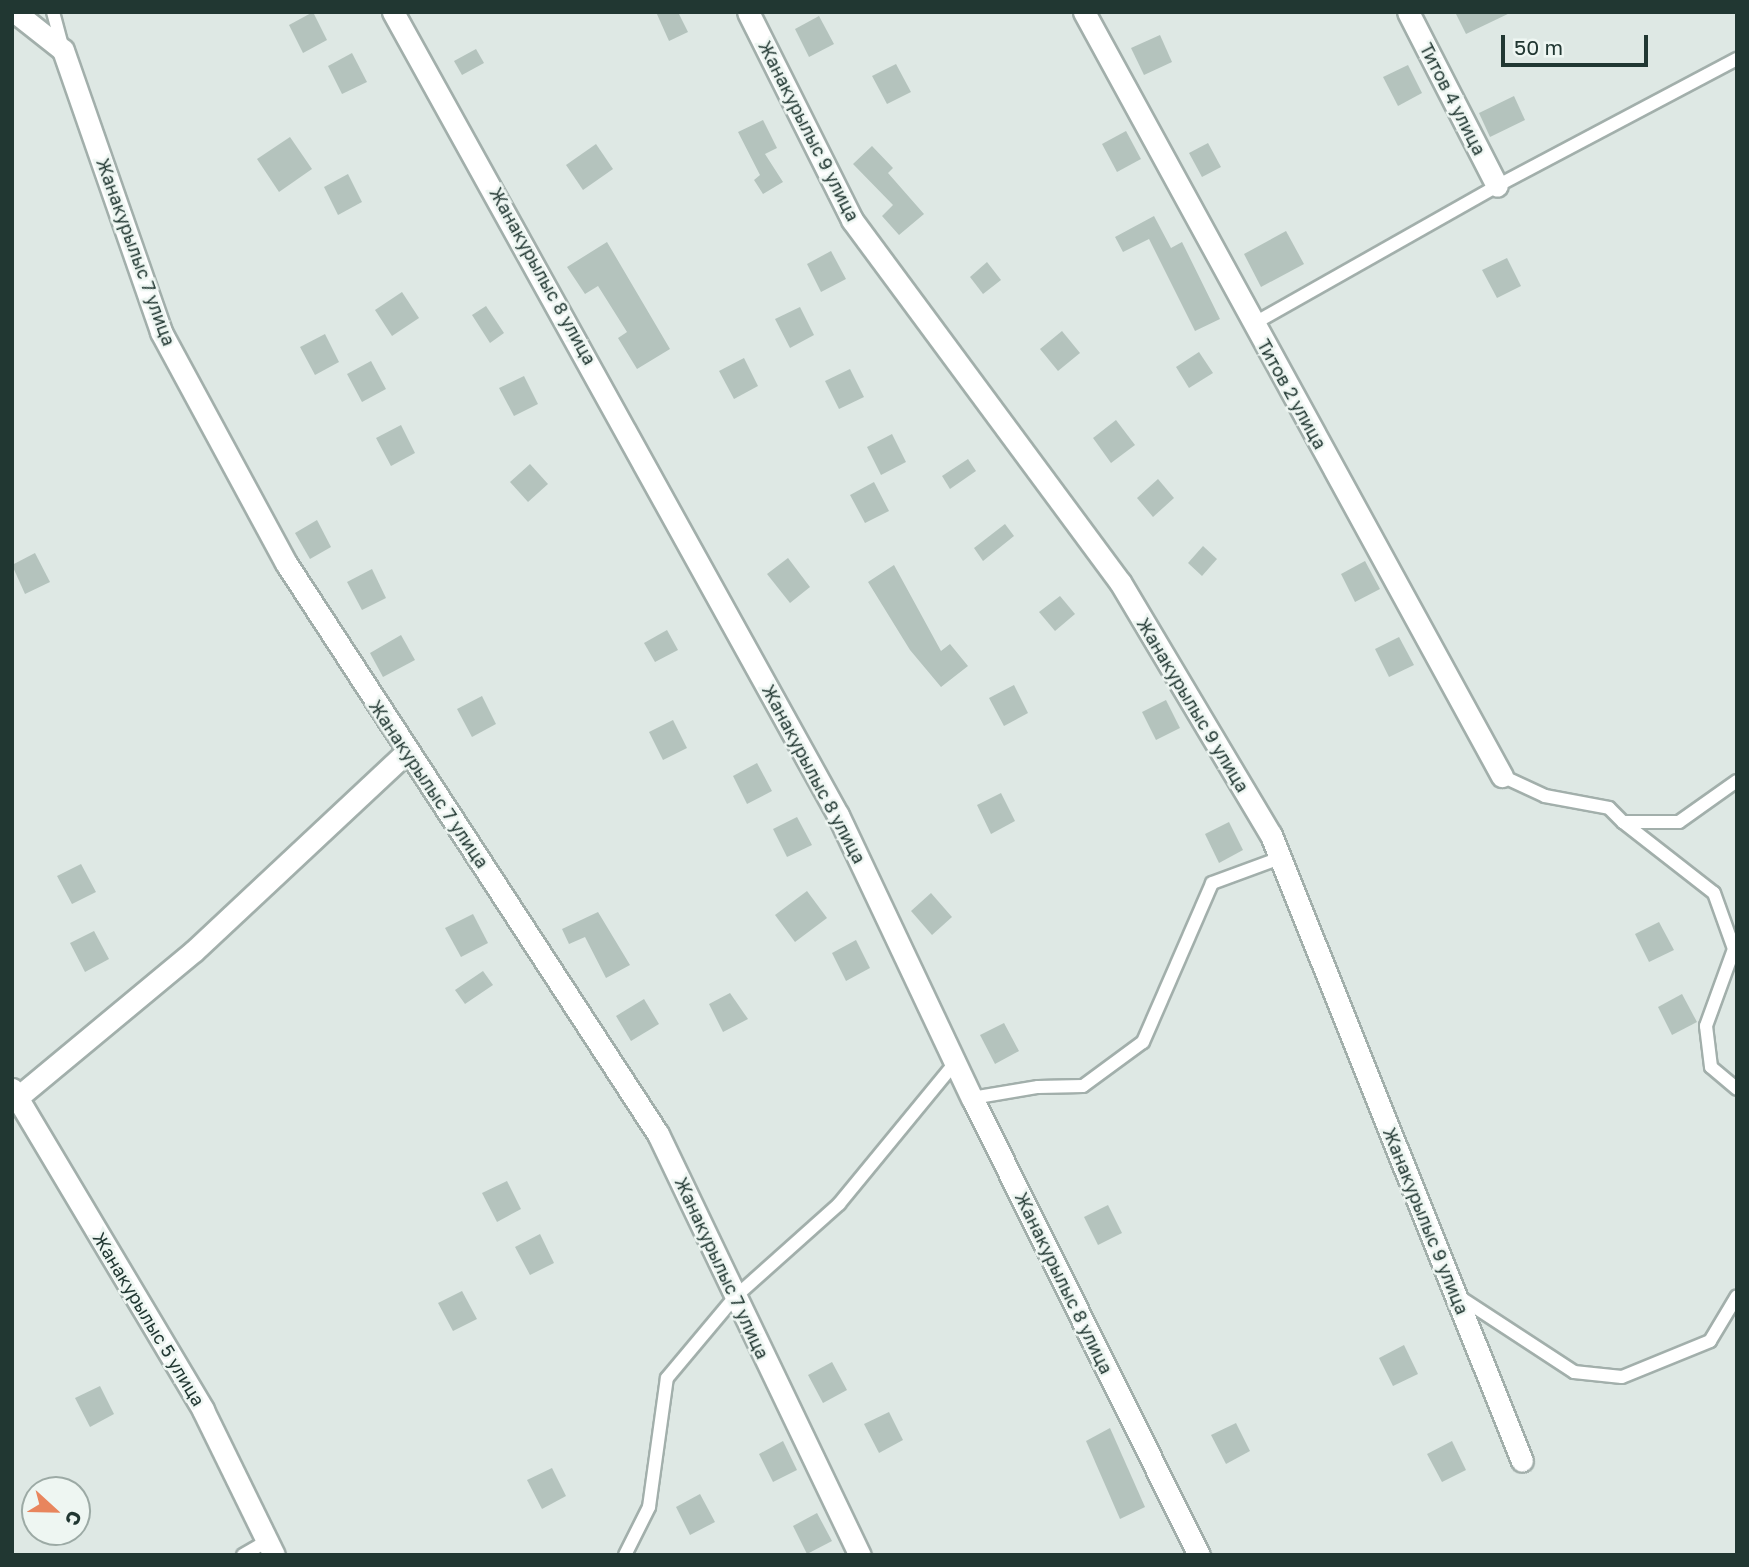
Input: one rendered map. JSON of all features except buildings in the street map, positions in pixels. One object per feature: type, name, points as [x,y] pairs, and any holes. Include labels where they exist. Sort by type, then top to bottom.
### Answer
[{"type":"street","points":[[15,12],[63,50]]},
{"type":"street","name":"Жанакурылыс 8 улица","points":[[393,12],[504,205],[838,815],[972,1098],[1199,1555]]},
{"type":"street","name":"Титов 2 улица","points":[[1084,12],[1502,776]]},
{"type":"street","name":"Титов 4 улица","points":[[1408,12],[1497,186]]},
{"type":"street","name":"Жанакурылыс 9 улица","points":[[752,14],[852,220],[1120,582],[1280,858],[1522,1461]]},
{"type":"street","name":"Жанакурылыс 7 улица","points":[[63,50],[162,332],[286,562],[658,1134],[860,1555]]},
{"type":"street","points":[[14,1097],[194,951],[407,751]]},
{"type":"street","name":"Жанакурылыс 5 улица","points":[[14,1097],[203,1410],[271,1547]]},
{"type":"lane","points":[[53,12],[63,50]]},
{"type":"lane","points":[[1254,324],[1497,186],[1737,59]]},
{"type":"lane","points":[[1502,776],[1545,796],[1609,808],[1623,822],[1714,892],[1736,949],[1706,1026],[1711,1067],[1737,1089]]},
{"type":"lane","points":[[1623,822],[1679,822],[1737,781]]},
{"type":"lane","points":[[972,1098],[1038,1087],[1083,1086],[1143,1042],[1212,883],[1280,858]]},
{"type":"lane","points":[[625,1555],[649,1507],[667,1378],[734,1297],[839,1204],[956,1063]]},
{"type":"lane","points":[[1455,1294],[1574,1372],[1622,1377],[1710,1341],[1737,1296]]},
{"type":"lane","points":[[243,1555],[271,1547]]}]
